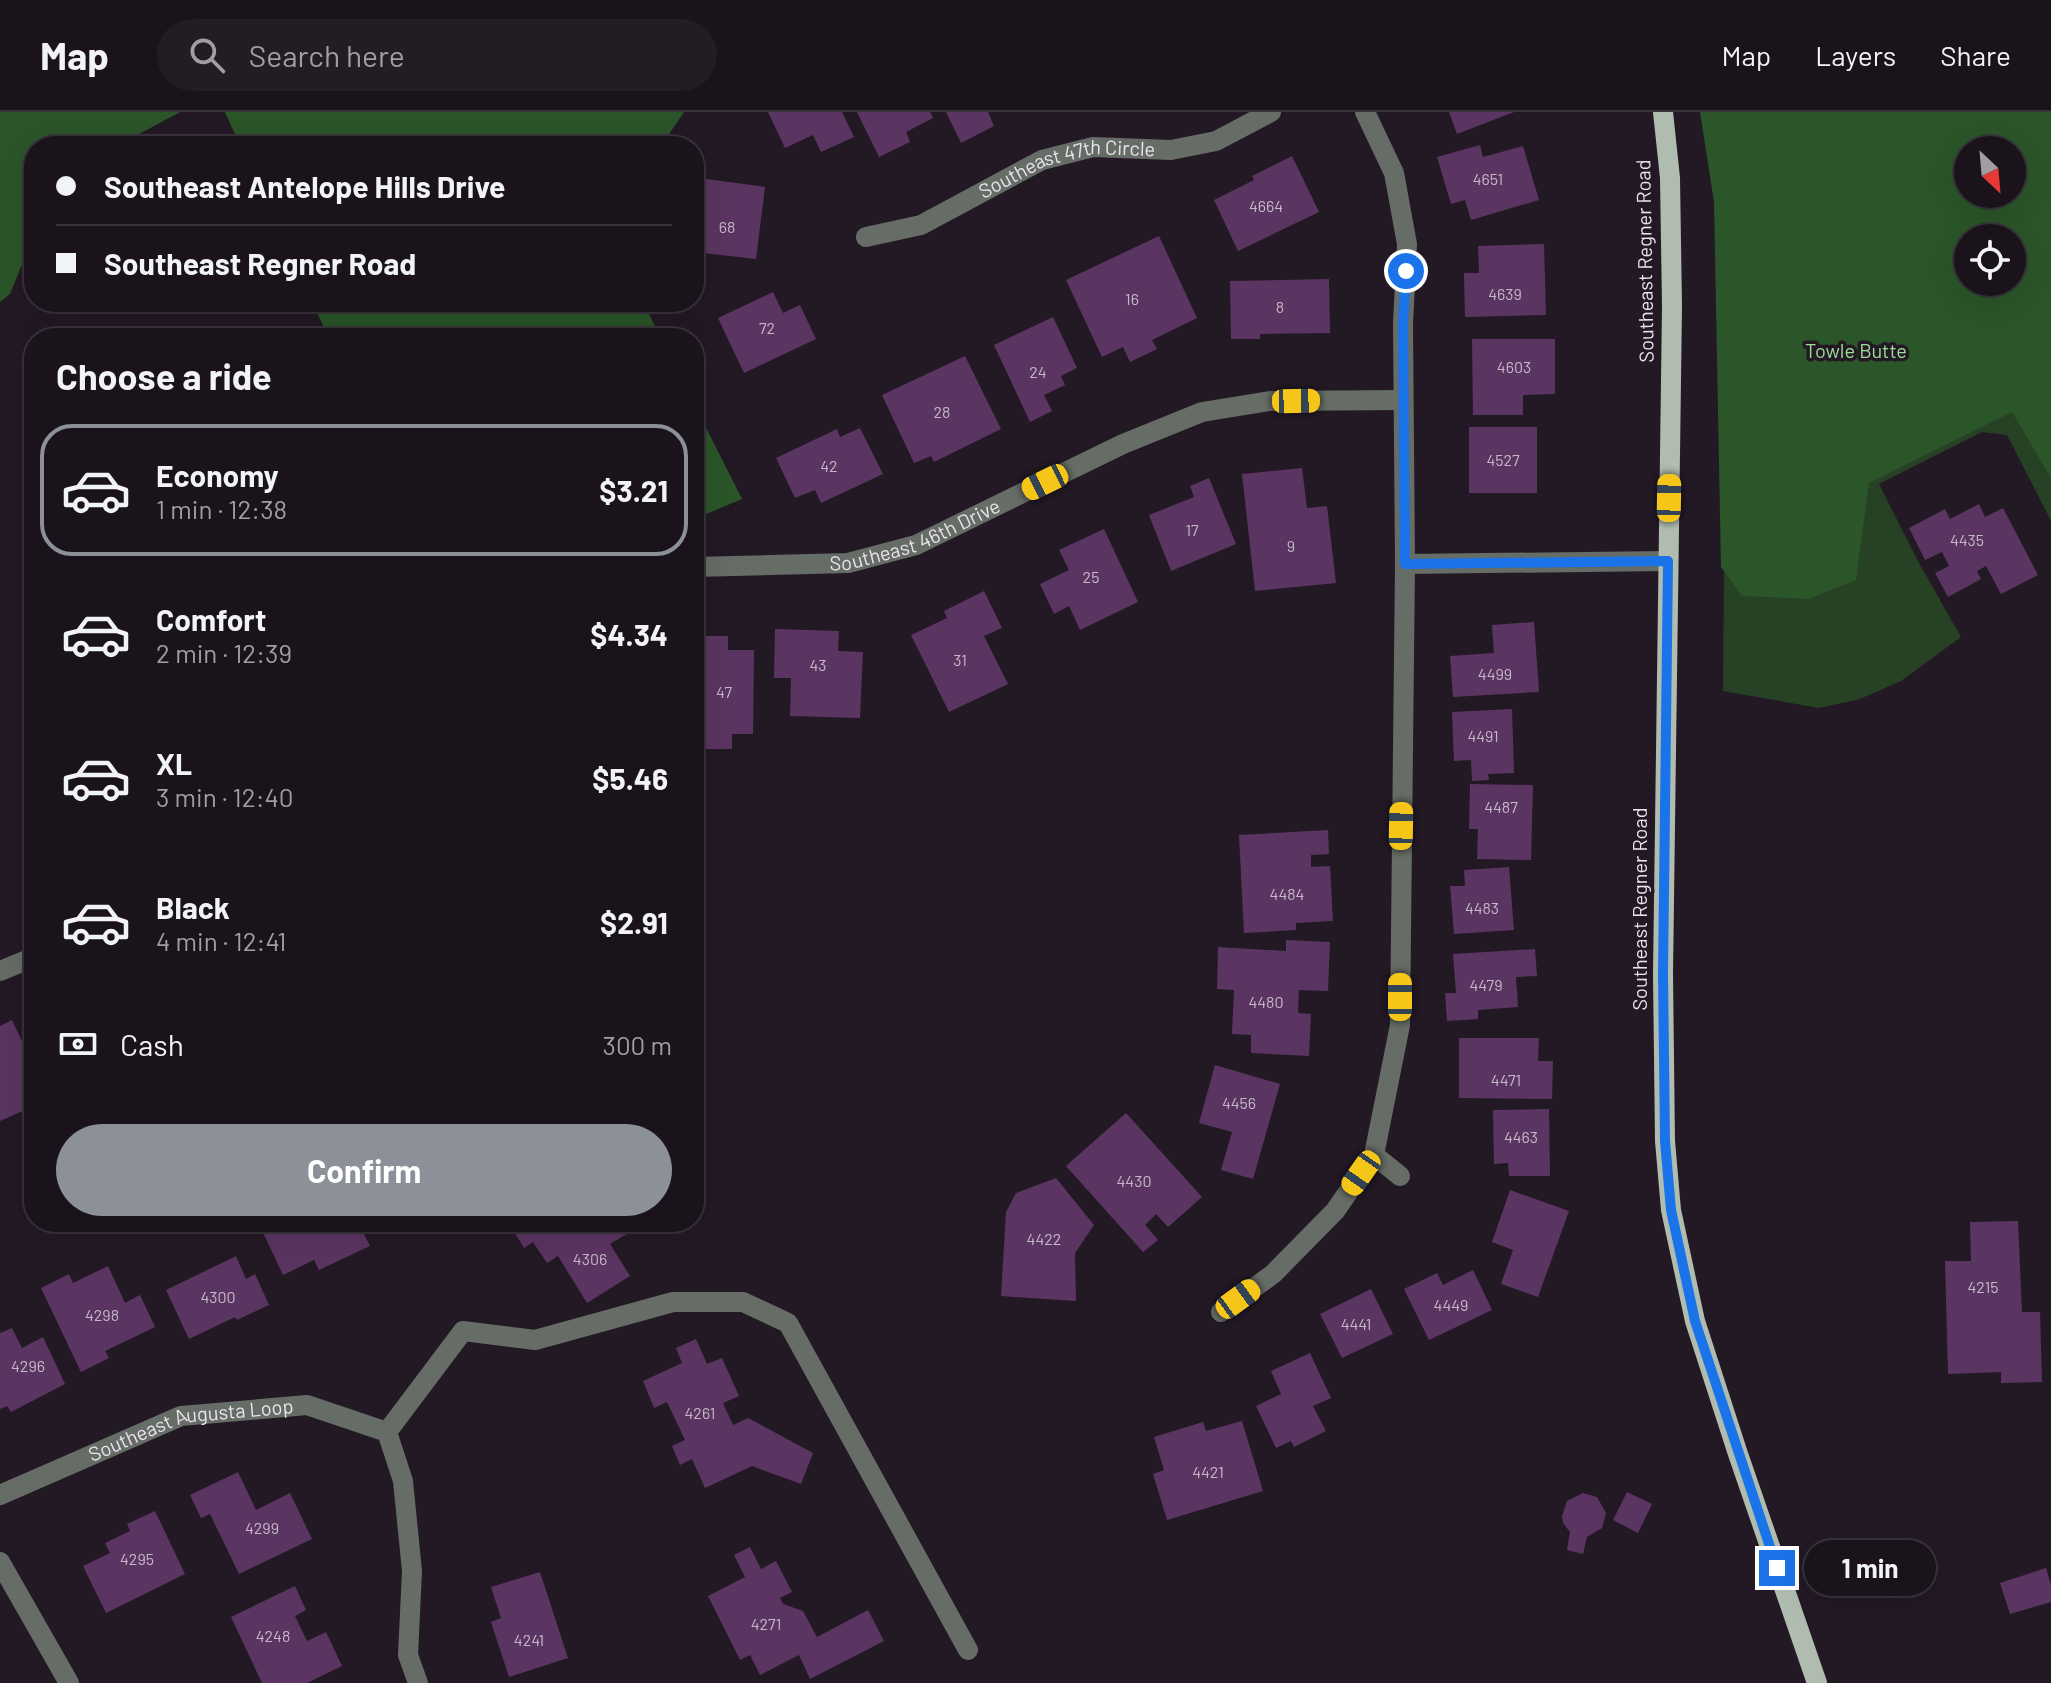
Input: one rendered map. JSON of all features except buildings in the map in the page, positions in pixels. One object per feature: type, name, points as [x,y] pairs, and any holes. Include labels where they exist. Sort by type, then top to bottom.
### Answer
[{"type":"main road","name":"Southeast Regner Road","points":[[1663,112],[1670,178],[1672,306],[1663,974],[1665,1141],[1671,1210],[1695,1321],[1817,1683]]},
{"type":"street","name":"Southeast 47th Circle","points":[[866,237],[921,225],[1042,160],[1093,147],[1171,150],[1216,141],[1271,112]]},
{"type":"street","points":[[1221,1312],[1283,1264],[1335,1211],[1374,1155],[1400,1025],[1405,564],[1403,400],[1407,244],[1394,173],[1365,112]]},
{"type":"street","name":"Southeast 46th Drive","points":[[704,567],[848,563],[916,545],[1123,444],[1202,412],[1270,401],[1403,400]]},
{"type":"street","points":[[1405,564],[1668,561]]},
{"type":"street","points":[[0,971],[24,961]]},
{"type":"street","points":[[1374,1155],[1400,1176]]},
{"type":"street","points":[[418,1683],[408,1655],[412,1571],[403,1481],[387,1432],[463,1331],[535,1340],[673,1302],[743,1302],[788,1323],[968,1650]]},
{"type":"street","name":"Southeast Augusta Loop","points":[[0,1495],[181,1416],[307,1405],[387,1432]]},
{"type":"street","points":[[0,1562],[69,1683]]},
{"type":"green space","points":[[0,112],[180,112],[136,136],[24,136],[24,260],[10,294],[0,302]]},
{"type":"green space","points":[[225,112],[684,112],[668,136],[236,136]]},
{"type":"green space","name":"Towle Butte","points":[[1700,112],[2051,112],[2051,478],[2012,412],[1869,483],[1856,580],[1809,599],[1742,596],[1721,567],[1714,202]]},
{"type":"green space","name":"Towle Butte","points":[[2051,112],[2051,521],[2007,435],[1982,432],[1879,484],[1961,637],[1901,681],[1860,699],[1819,708],[1723,691],[1727,197],[1954,137],[1954,208],[2026,208],[2026,136],[1960,136]]},
{"type":"green space","points":[[317,312],[648,312],[656,328],[324,328]]},
{"type":"green space","points":[[704,424],[742,499],[704,515]]},
{"type":"route","points":[[1406,271],[1403,324],[1405,564],[1668,561],[1663,974],[1665,1141],[1671,1210],[1695,1321],[1777,1568]]}]
